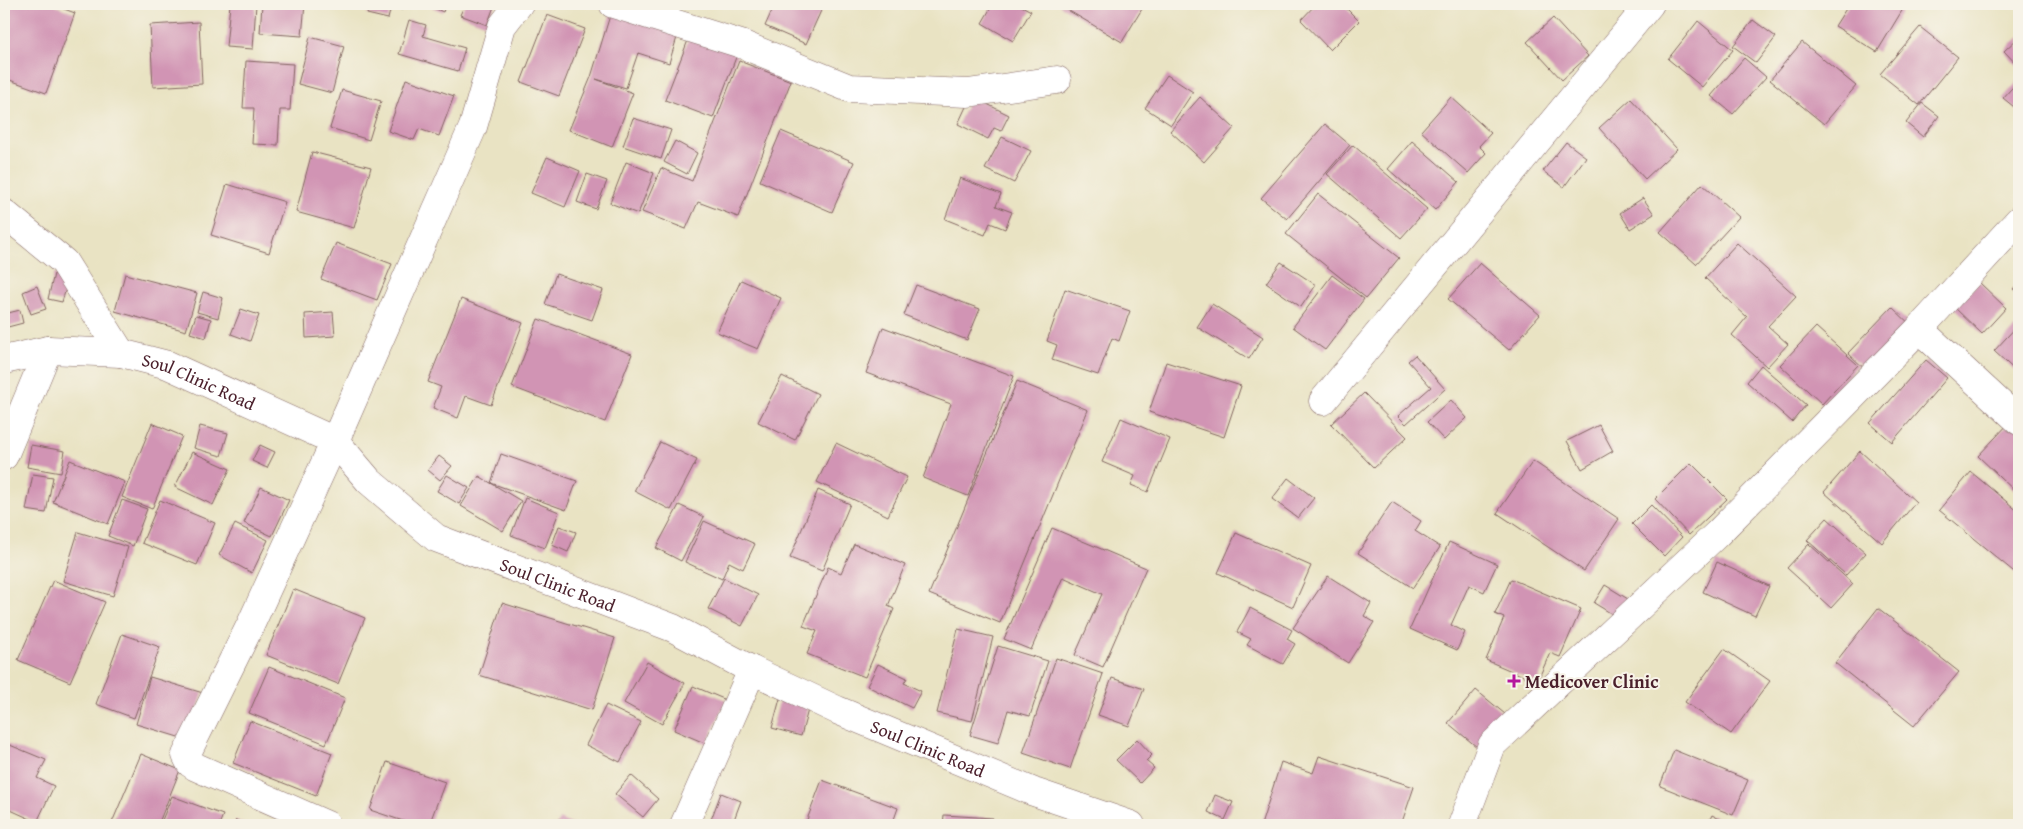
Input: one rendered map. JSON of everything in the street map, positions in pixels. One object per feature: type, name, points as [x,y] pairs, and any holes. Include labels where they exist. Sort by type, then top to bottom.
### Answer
[{"type":"street","points":[[327,825],[196,767],[190,763],[186,755],[250,626],[336,441],[473,127],[502,26],[519,4]]},
{"type":"street","points":[[613,4],[741,44],[849,88],[968,93],[1057,80]]},
{"type":"street","points":[[1323,401],[1650,4]]},
{"type":"street","points":[[4,213],[64,262],[121,353]]},
{"type":"street","points":[[1462,825],[1492,745],[1717,534],[1919,329],[2019,220]]},
{"type":"street","points":[[1919,329],[2019,421]]},
{"type":"street","points":[[4,456],[48,350]]},
{"type":"street","name":"Soul Clinic Road","points":[[4,360],[48,350],[121,353],[168,365],[336,441],[369,481],[436,538],[673,628],[752,670],[837,710],[1025,788],[1131,825]]},
{"type":"street","points":[[684,825],[752,670]]},
{"type":"building","points":[[4,4],[57,4],[56,6],[75,13],[46,93],[4,78]]},
{"type":"building","points":[[230,4],[256,4],[253,49],[226,47]]},
{"type":"building","points":[[262,4],[305,4],[302,36],[260,33]]},
{"type":"building","points":[[370,4],[404,4],[402,10],[391,7],[388,19],[367,14]]},
{"type":"building","points":[[425,4],[446,4],[443,12]]},
{"type":"building","points":[[465,4],[495,4],[487,25],[460,15]]},
{"type":"building","points":[[775,4],[824,4],[806,44],[765,26]]},
{"type":"building","points":[[993,4],[1018,4],[1031,11],[1013,41],[982,23]]},
{"type":"building","points":[[1060,4],[1145,4],[1122,42]]},
{"type":"building","points":[[1316,4],[1342,4],[1359,21],[1330,50],[1301,20]]},
{"type":"building","points":[[1849,4],[1906,4],[1877,52],[1835,26]]},
{"type":"building","points":[[612,9],[679,31],[669,63],[638,53],[626,88],[596,79],[633,93],[612,147],[569,130],[591,77]]},
{"type":"building","points":[[547,15],[585,29],[559,96],[521,82]]},
{"type":"building","points":[[1553,18],[1588,56],[1562,80],[1527,42]]},
{"type":"building","points":[[409,20],[426,25],[423,36],[465,48],[458,71],[399,54]]},
{"type":"building","points":[[1753,20],[1776,37],[1756,63],[1733,46]]},
{"type":"building","points":[[1698,21],[1733,50],[1702,87],[1668,59]]},
{"type":"building","points":[[199,22],[202,84],[153,87],[150,25]]},
{"type":"building","points":[[1920,27],[1958,57],[1919,105],[1880,74]]},
{"type":"building","points":[[690,35],[738,52],[713,118],[665,100]]},
{"type":"building","points":[[310,37],[344,46],[332,93],[298,84]]},
{"type":"building","points":[[2019,37],[2019,67],[2004,51]]},
{"type":"building","points":[[1802,42],[1856,86],[1824,124],[1770,80]]},
{"type":"building","points":[[1744,58],[1766,77],[1733,114],[1711,96]]},
{"type":"building","points":[[246,61],[293,64],[290,110],[280,110],[278,145],[252,144],[254,108],[243,108]]},
{"type":"building","points":[[739,61],[791,81],[738,217],[698,202],[686,229],[642,212],[661,168],[692,181]]},
{"type":"building","points":[[1167,75],[1193,92],[1171,125],[1145,108]]},
{"type":"building","points":[[406,79],[454,96],[439,136],[419,129],[414,140],[388,131]]},
{"type":"building","points":[[2019,80],[2019,111],[2003,98]]},
{"type":"building","points":[[342,90],[381,101],[369,140],[330,128]]},
{"type":"building","points":[[971,96],[1009,115],[1001,131],[994,128],[988,139],[958,124]]},
{"type":"building","points":[[1200,97],[1234,128],[1204,162],[1170,131]]},
{"type":"building","points":[[1451,97],[1491,133],[1479,146],[1486,153],[1468,173],[1421,131]]},
{"type":"building","points":[[1631,99],[1677,149],[1645,179],[1599,128]]},
{"type":"building","points":[[1922,103],[1939,116],[1923,137],[1906,123]]},
{"type":"building","points":[[633,118],[671,130],[661,159],[623,146]]},
{"type":"building","points":[[1325,124],[1350,145],[1287,219],[1261,198]]},
{"type":"building","points":[[781,131],[854,162],[832,212],[760,181]]},
{"type":"building","points":[[1002,137],[1031,151],[1014,183],[985,169]]},
{"type":"building","points":[[675,141],[697,153],[687,174],[664,162]]},
{"type":"building","points":[[1412,141],[1459,182],[1435,210],[1388,169]]},
{"type":"building","points":[[1566,142],[1586,157],[1564,187],[1543,171]]},
{"type":"building","points":[[1353,145],[1427,209],[1401,238],[1327,174]]},
{"type":"building","points":[[312,152],[371,167],[354,228],[296,212]]},
{"type":"building","points":[[547,157],[580,171],[565,207],[531,193]]},
{"type":"building","points":[[626,162],[654,173],[638,214],[610,203]]},
{"type":"building","points":[[587,174],[607,181],[596,209],[577,202]]},
{"type":"building","points":[[960,178],[1001,194],[996,206],[1012,212],[1005,229],[990,223],[985,235],[945,219]]},
{"type":"building","points":[[227,184],[285,202],[269,253],[211,235]]},
{"type":"building","points":[[1702,184],[1739,217],[1696,264],[1660,232]]},
{"type":"building","points":[[1318,194],[1399,258],[1366,298],[1286,234]]},
{"type":"building","points":[[1643,198],[1654,214],[1630,229],[1620,213]]},
{"type":"building","points":[[336,243],[392,264],[377,300],[321,279]]},
{"type":"building","points":[[1737,243],[1796,296],[1768,326],[1788,344],[1767,367],[1732,335],[1747,317],[1705,278]]},
{"type":"building","points":[[1281,262],[1316,285],[1301,307],[1266,283]]},
{"type":"building","points":[[1480,263],[1540,315],[1509,350],[1448,299]]},
{"type":"building","points":[[54,274],[69,278],[62,302],[48,299]]},
{"type":"building","points":[[125,274],[197,293],[186,331],[115,311]]},
{"type":"building","points":[[556,274],[603,290],[592,320],[545,304]]},
{"type":"building","points":[[1332,275],[1364,299],[1325,350],[1293,327]]},
{"type":"building","points":[[741,280],[781,298],[758,349],[717,332]]},
{"type":"building","points":[[1979,282],[2006,308],[1982,334],[1954,307]]},
{"type":"building","points":[[2019,282],[2019,294],[2013,289]]},
{"type":"building","points":[[916,285],[980,309],[967,340],[904,315]]},
{"type":"building","points":[[37,286],[46,309],[31,314],[23,292]]},
{"type":"building","points":[[1065,289],[1130,311],[1119,341],[1112,338],[1098,375],[1052,360],[1057,345],[1047,341]]},
{"type":"building","points":[[203,292],[223,298],[218,318],[197,312]]},
{"type":"building","points":[[461,299],[523,323],[491,405],[466,396],[458,418],[433,408],[441,387],[428,382]]},
{"type":"building","points":[[1212,304],[1263,337],[1249,359],[1197,327]]},
{"type":"building","points":[[1892,307],[1914,328],[1870,374],[1848,353]]},
{"type":"building","points":[[241,309],[259,315],[250,341],[231,334]]},
{"type":"building","points":[[20,310],[23,323],[4,328],[4,314]]},
{"type":"building","points":[[333,312],[335,336],[306,338],[305,314]]},
{"type":"building","points":[[196,315],[211,319],[206,338],[190,333]]},
{"type":"building","points":[[538,319],[632,354],[605,422],[512,387]]},
{"type":"building","points":[[2019,324],[2019,374],[1994,351]]},
{"type":"building","points":[[883,327],[1014,376],[968,496],[923,478],[951,404],[866,373]]},
{"type":"building","points":[[1816,327],[1858,365],[1822,404],[1780,365]]},
{"type":"building","points":[[1415,355],[1445,389],[1406,424],[1398,416],[1431,387],[1408,361]]},
{"type":"building","points":[[1926,360],[1947,378],[1892,442],[1870,423]]},
{"type":"building","points":[[1166,362],[1241,386],[1224,437],[1149,412]]},
{"type":"building","points":[[1761,365],[1806,405],[1792,422],[1747,382]]},
{"type":"building","points":[[782,376],[818,394],[795,440],[758,422]]},
{"type":"building","points":[[1017,381],[1088,410],[1000,623],[929,594]]},
{"type":"building","points":[[1364,393],[1407,437],[1374,468],[1331,424]]},
{"type":"building","points":[[1451,400],[1467,418],[1444,440],[1427,422]]},
{"type":"building","points":[[1121,418],[1170,439],[1148,492],[1131,485],[1135,476],[1102,462]]},
{"type":"building","points":[[2011,421],[2019,430],[2019,495],[1978,456]]},
{"type":"building","points":[[152,423],[182,436],[152,509],[122,497]]},
{"type":"building","points":[[1599,425],[1613,451],[1582,469],[1567,441]]},
{"type":"building","points":[[200,426],[228,433],[221,456],[194,448]]},
{"type":"building","points":[[660,442],[697,460],[671,510],[634,491]]},
{"type":"building","points":[[836,443],[907,477],[888,516],[817,482]]},
{"type":"building","points":[[31,445],[65,451],[61,473],[27,467]]},
{"type":"building","points":[[260,445],[275,452],[267,468],[252,461]]},
{"type":"building","points":[[1860,451],[1916,502],[1882,543],[1824,492]]},
{"type":"building","points":[[192,452],[230,469],[213,505],[175,487]]},
{"type":"building","points":[[501,454],[577,481],[566,510],[491,483]]},
{"type":"building","points":[[439,456],[452,466],[440,480],[428,470]]},
{"type":"building","points":[[70,460],[125,482],[108,524],[53,502]]},
{"type":"building","points":[[1533,461],[1619,519],[1584,571],[1497,513]]},
{"type":"building","points":[[1691,463],[1727,499],[1689,535],[1655,499]]},
{"type":"building","points":[[1971,472],[2019,512],[2019,576],[1939,510]]},
{"type":"building","points":[[33,474],[53,477],[46,513],[26,510]]},
{"type":"building","points":[[447,475],[469,488],[459,504],[437,491]]},
{"type":"building","points":[[479,476],[521,501],[503,531],[461,506]]},
{"type":"building","points":[[1288,478],[1314,498],[1298,518],[1272,499]]},
{"type":"building","points":[[261,487],[289,500],[272,536],[244,523]]},
{"type":"building","points":[[818,490],[850,504],[822,571],[790,558]]},
{"type":"building","points":[[525,498],[559,512],[545,548],[511,535]]},
{"type":"building","points":[[122,500],[147,509],[133,546],[108,536]]},
{"type":"building","points":[[160,500],[215,523],[197,565],[142,543]]},
{"type":"building","points":[[1392,502],[1421,521],[1415,531],[1440,547],[1413,588],[1358,553]]},
{"type":"building","points":[[679,505],[704,517],[681,561],[656,548]]},
{"type":"building","points":[[1651,505],[1682,537],[1664,556],[1632,524]]},
{"type":"building","points":[[1827,518],[1866,553],[1846,575],[1807,540]]},
{"type":"building","points":[[704,521],[755,544],[743,569],[729,562],[722,579],[685,562]]},
{"type":"building","points":[[235,524],[268,540],[252,573],[219,555]]},
{"type":"building","points":[[559,526],[576,532],[568,552],[552,545]]},
{"type":"building","points":[[1052,528],[1146,568],[1103,667],[1075,655],[1102,594],[1063,577],[1031,650],[1004,639]]},
{"type":"building","points":[[78,532],[128,547],[113,596],[63,581]]},
{"type":"building","points":[[1236,533],[1311,566],[1293,607],[1218,573]]},
{"type":"building","points":[[1449,542],[1497,564],[1484,592],[1469,585],[1451,625],[1465,632],[1457,650],[1410,629]]},
{"type":"building","points":[[854,544],[905,565],[888,606],[894,609],[865,677],[807,654],[817,631],[803,626],[828,567],[841,573]]},
{"type":"building","points":[[1809,544],[1853,584],[1831,608],[1787,568]]},
{"type":"building","points":[[1717,562],[1769,586],[1755,616],[1703,592]]},
{"type":"building","points":[[1328,576],[1371,603],[1364,616],[1374,622],[1348,663],[1293,628]]},
{"type":"building","points":[[724,578],[758,595],[742,626],[708,609]]},
{"type":"building","name":"Medicover Clinic","points":[[1511,579],[1581,609],[1560,657],[1550,653],[1537,682],[1486,660],[1504,618],[1495,614]]},
{"type":"building","points":[[53,580],[105,602],[70,682],[18,660]]},
{"type":"building","points":[[1605,585],[1628,599],[1617,617],[1594,603]]},
{"type":"building","points":[[293,589],[365,618],[338,684],[266,655]]},
{"type":"building","points":[[502,603],[615,638],[592,710],[479,675]]},
{"type":"building","points":[[1250,608],[1292,630],[1287,639],[1295,644],[1283,664],[1247,645],[1251,639],[1237,632]]},
{"type":"building","points":[[1878,608],[1959,672],[1914,726],[1835,663]]},
{"type":"building","points":[[958,629],[993,637],[972,721],[937,713]]},
{"type":"building","points":[[122,634],[160,647],[134,718],[96,704]]},
{"type":"building","points":[[998,646],[1048,661],[1030,716],[1008,710],[998,743],[970,735]]},
{"type":"building","points":[[1724,649],[1770,681],[1731,734],[1685,702]]},
{"type":"building","points":[[1056,658],[1103,674],[1070,769],[1023,753]]},
{"type":"building","points":[[647,662],[685,683],[662,724],[624,703]]},
{"type":"building","points":[[878,664],[907,678],[904,683],[921,691],[912,708],[867,686]]},
{"type":"building","points":[[269,667],[345,698],[326,744],[249,713]]},
{"type":"building","points":[[150,677],[203,693],[188,740],[136,724]]},
{"type":"building","points":[[1112,678],[1144,689],[1129,726],[1098,715]]},
{"type":"building","points":[[693,686],[726,700],[707,744],[674,730]]},
{"type":"building","points":[[1476,690],[1511,719],[1483,752],[1448,723]]},
{"type":"building","points":[[781,695],[810,702],[801,736],[772,728]]},
{"type":"building","points":[[606,705],[641,722],[620,762],[586,745]]},
{"type":"building","points":[[250,721],[332,753],[316,796],[233,763]]},
{"type":"building","points":[[1137,739],[1152,755],[1146,761],[1154,768],[1140,783],[1116,760]]},
{"type":"building","points":[[5,743],[46,760],[37,778],[54,786],[37,822],[4,807]]},
{"type":"building","points":[[1674,750],[1748,780],[1733,815],[1660,786]]},
{"type":"building","points":[[141,754],[180,770],[158,825],[111,825]]},
{"type":"building","points":[[1319,756],[1414,787],[1401,825],[1261,825],[1281,762],[1313,773]]},
{"type":"building","points":[[387,762],[445,782],[429,825],[415,825],[370,810]]},
{"type":"building","points":[[631,775],[658,799],[643,817],[615,794]]},
{"type":"building","points":[[822,780],[898,808],[892,825],[805,825]]},
{"type":"building","points":[[721,793],[741,801],[732,825],[709,825]]},
{"type":"building","points":[[1215,795],[1233,802],[1225,820],[1208,812]]},
{"type":"building","points":[[172,796],[223,815],[219,825],[160,825]]},
{"type":"building","points":[[944,815],[993,818],[992,825],[943,825]]},
{"type":"building","points":[[1712,815],[1731,825],[1707,825]]},
{"type":"building","points":[[559,819],[573,825],[557,825]]},
{"type":"building","points":[[236,820],[246,825],[234,825]]},
{"type":"place","name":"Medicover Clinic","points":[[1514,681]]}]
